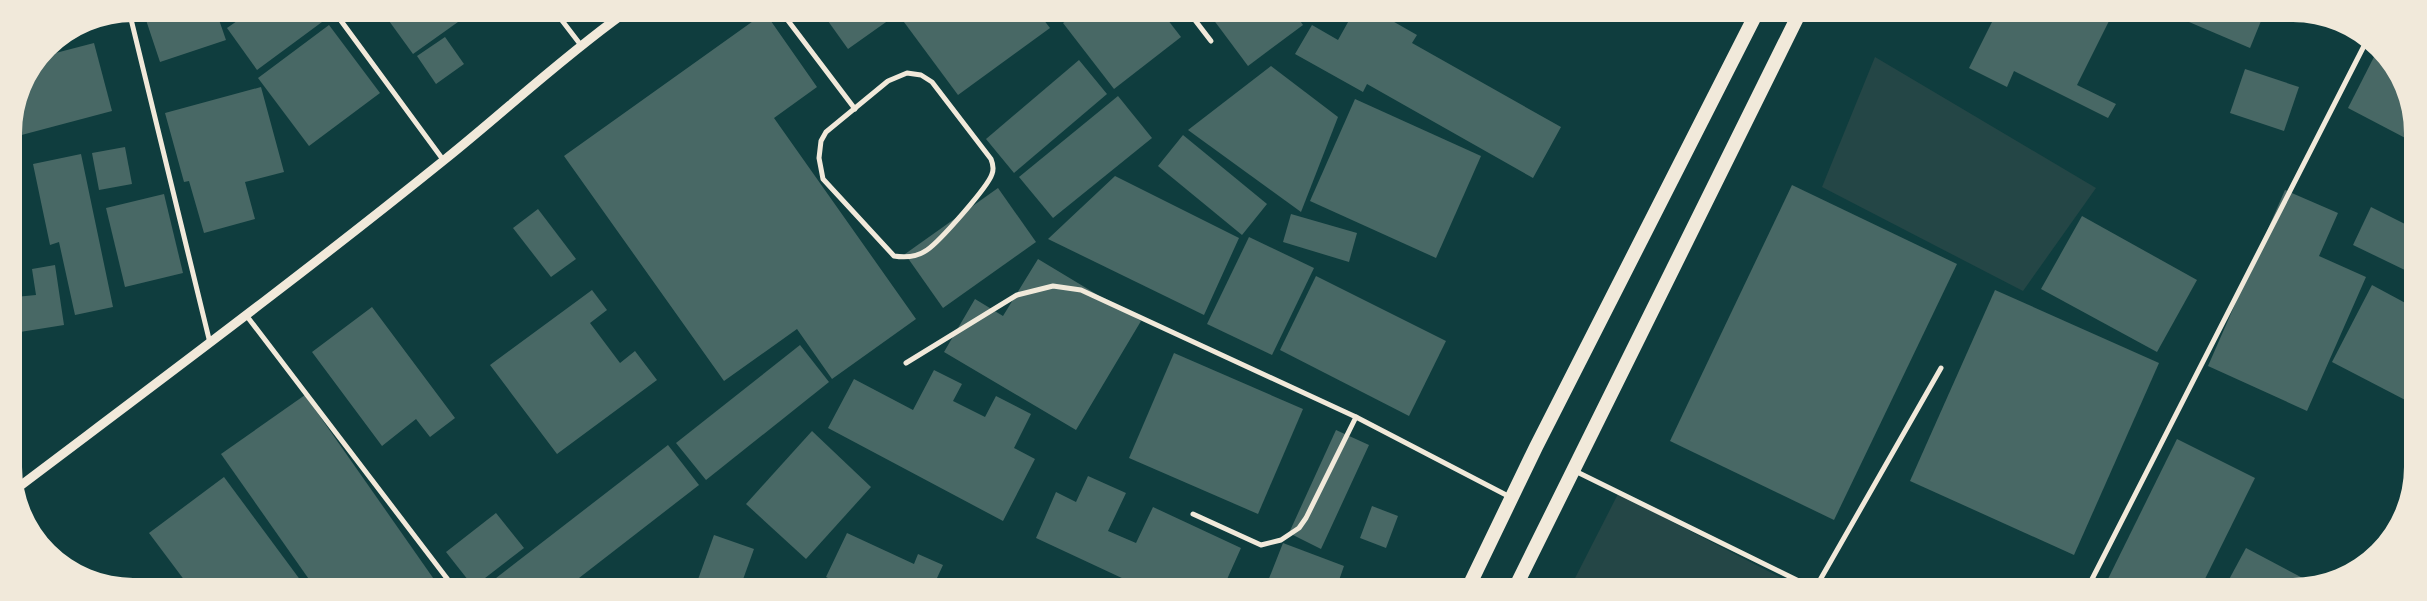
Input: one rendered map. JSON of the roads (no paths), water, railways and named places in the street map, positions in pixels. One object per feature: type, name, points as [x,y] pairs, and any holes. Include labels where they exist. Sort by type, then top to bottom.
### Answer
[{"type":"highway","points":[[1472,578],[1753,22]]},
{"type":"highway","points":[[1520,578],[1795,22]]},
{"type":"street","points":[[132,23],[210,343]]},
{"type":"street","points":[[343,23],[444,161]]},
{"type":"street","points":[[564,23],[580,44]]},
{"type":"street","points":[[24,483],[210,343],[444,161],[580,44],[610,23]]},
{"type":"street","points":[[790,23],[855,109]]},
{"type":"street","points":[[1197,23],[1211,41]]},
{"type":"street","points":[[2093,578],[2363,47]]},
{"type":"street","points":[[907,73],[921,74],[932,82],[994,165],[992,174],[978,196],[927,250],[908,258],[894,256],[823,178],[819,158],[821,141],[826,132],[855,109],[888,81],[907,73]]},
{"type":"street","points":[[906,363],[1017,295],[1053,286],[1081,290],[1356,417],[1512,498]]},
{"type":"street","points":[[246,315],[447,579]]},
{"type":"street","points":[[1820,578],[1941,368]]},
{"type":"street","points":[[1193,514],[1261,544],[1281,540],[1299,528],[1306,518],[1356,417]]},
{"type":"street","points":[[1573,470],[1795,578]]}]
